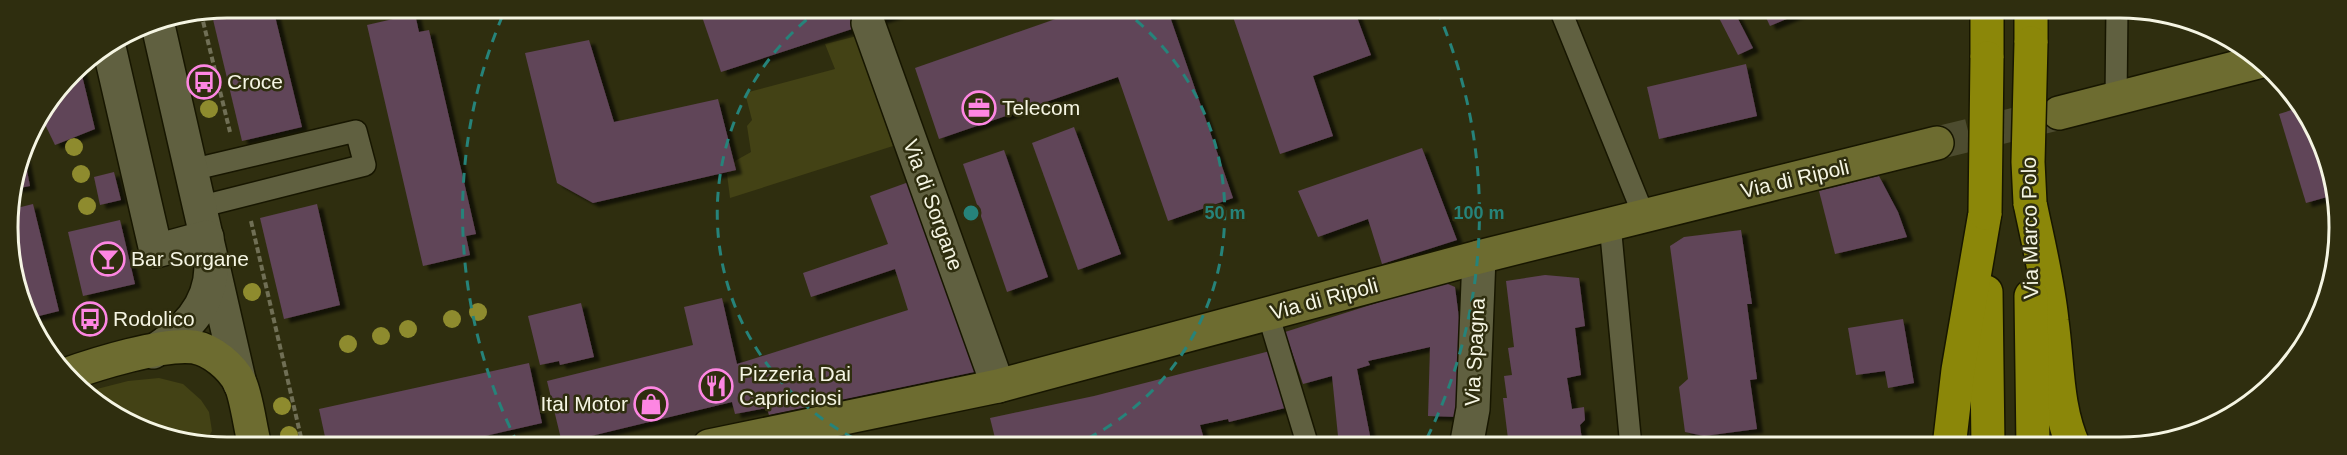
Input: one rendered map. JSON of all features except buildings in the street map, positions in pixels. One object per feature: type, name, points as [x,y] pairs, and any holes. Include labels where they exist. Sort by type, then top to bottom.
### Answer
[{"type":"highway","name":"Via Marco Polo","points":[[1987,18],[1985,213],[1988,437]]},
{"type":"highway","name":"Via Marco Polo","points":[[2031,18],[2028,162],[2033,437]]},
{"type":"highway","points":[[2030,203],[2052,319],[2061,404],[2069,437]]},
{"type":"highway","points":[[1950,437],[1958,370],[1985,213]]},
{"type":"street","name":"Via di Sorgane","points":[[868,24],[998,386]]},
{"type":"street","points":[[159,29],[240,384],[248,437]]},
{"type":"street","points":[[110,53],[156,251],[206,233]]},
{"type":"street","points":[[2059,113],[2250,64]]},
{"type":"street","name":"Via di Ripoli","points":[[752,437],[998,386],[1479,257],[1937,143]]},
{"type":"street","points":[[153,352],[174,338],[190,323],[207,294],[210,279],[206,233]]},
{"type":"street","name":"Via Spagna","points":[[1468,437],[1473,408],[1479,257]]},
{"type":"street","points":[[75,372],[98,364],[153,352],[178,347],[196,347],[220,360],[240,384]]},
{"type":"lane","points":[[1564,18],[1644,216]]},
{"type":"lane","points":[[2116,99],[2117,18]]},
{"type":"lane","points":[[191,170],[356,131],[365,165],[245,196],[206,233]]},
{"type":"lane","points":[[1610,224],[1630,437]]},
{"type":"lane","points":[[1268,314],[1305,437]]},
{"type":"path","points":[[203,20],[236,159]]},
{"type":"path","points":[[245,196],[301,437]]},
{"type":"shaded area","points":[[857,36],[893,146],[730,198],[726,166],[751,152],[747,126],[752,120],[745,93],[835,69],[825,44]]},
{"type":"shaded area","points":[[159,378],[183,384],[201,400],[209,412],[212,431],[209,436],[173,430],[147,421],[123,409],[95,390],[128,381]]},
{"type":"tunnel","points":[[1937,143],[2057,114]]},
{"type":"place","name":"Croce","points":[[204,82]]},
{"type":"place","name":"Telecom","points":[[979,108]]},
{"type":"place","name":"Bar Sorgane","points":[[108,259]]},
{"type":"place","name":"Rodolico","points":[[90,319]]},
{"type":"place","name":"Pizzeria Dai Capricciosi","points":[[716,386]]},
{"type":"place","name":"Ital Motor","points":[[651,404]]}]
